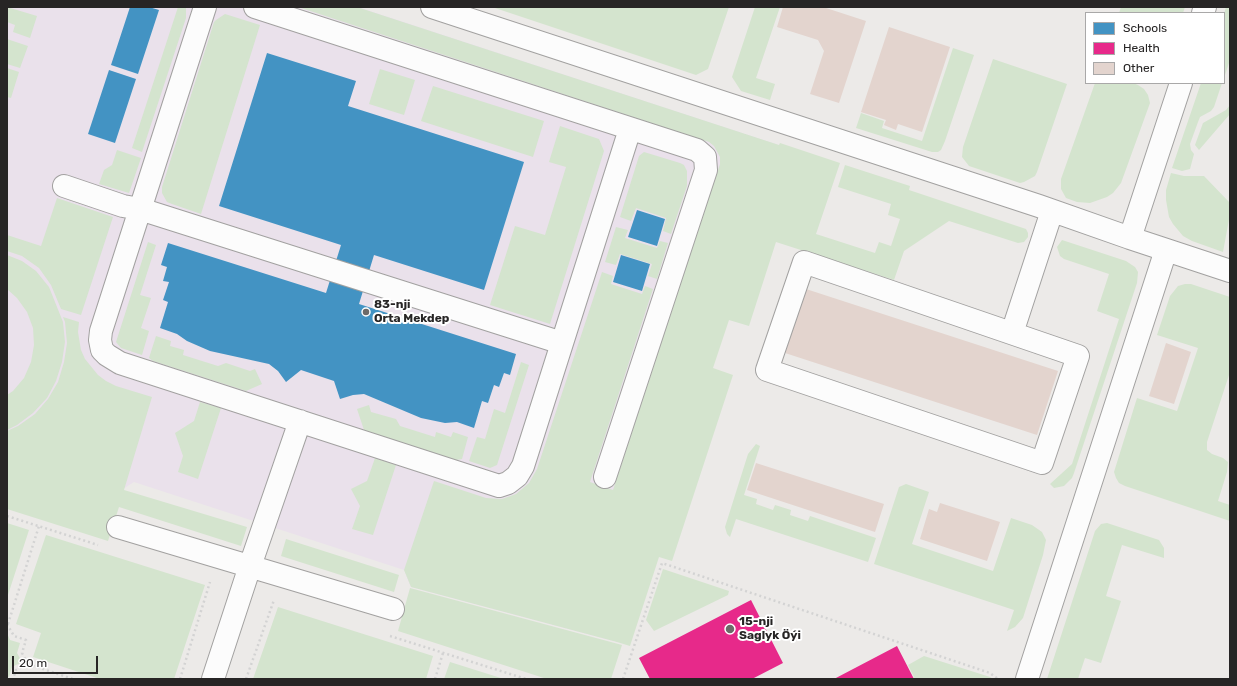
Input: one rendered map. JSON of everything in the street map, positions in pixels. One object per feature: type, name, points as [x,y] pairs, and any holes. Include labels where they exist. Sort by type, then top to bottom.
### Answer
[{"type":"street","points":[[205,7],[101,331],[100,340],[102,350],[120,363],[499,486],[508,483],[517,476],[524,466],[630,129]]},
{"type":"street","points":[[255,7],[697,150],[705,157],[706,170],[605,477]]},
{"type":"street","points":[[438,8],[1230,271]]},
{"type":"street","points":[[1130,238],[1179,84]]},
{"type":"street","points":[[64,186],[123,206],[140,209],[562,343]]},
{"type":"street","points":[[1012,333],[1052,211]]},
{"type":"street","points":[[1027,679],[1166,250]]},
{"type":"street","points":[[804,262],[1012,333],[1078,356],[1042,463],[767,370],[804,262]]},
{"type":"street","points":[[213,679],[300,421]]},
{"type":"street","points":[[118,527],[394,609]]},
{"type":"path","points":[[7,516],[99,545]]},
{"type":"path","points":[[39,526],[7,625],[14,636],[26,640],[22,653],[28,664],[72,679]]},
{"type":"path","points":[[623,679],[662,563],[983,671],[994,675],[998,679]]},
{"type":"path","points":[[180,679],[210,582],[208,579]]},
{"type":"path","points":[[246,679],[273,601],[274,599],[276,600]]},
{"type":"path","points":[[382,633],[526,679]]},
{"type":"path","points":[[435,679],[443,653]]},
{"type":"path","points":[[13,679],[16,670],[28,664]]},
{"type":"shaded area","name":"83-nji Orta Mekdep","points":[[7,7],[358,7],[779,145],[617,642],[411,587],[404,570],[134,482],[101,503],[7,478]]},
{"type":"green space","points":[[7,7],[37,16],[30,38],[13,32],[15,25],[7,22]]},
{"type":"green space","points":[[178,7],[186,7],[186,18],[142,152],[132,148]]},
{"type":"green space","points":[[298,7],[357,7],[779,145],[780,143],[840,163],[816,234],[875,253],[879,242],[891,246],[900,219],[888,215],[891,204],[838,187],[845,165],[910,186],[909,190],[1026,229],[1028,237],[1024,242],[1018,243],[949,221],[904,251],[894,280],[776,242],[749,326],[729,320],[713,368],[733,375],[672,561],[659,557],[630,646],[411,587],[404,570],[434,481],[486,498],[502,499],[516,494],[529,483],[537,469],[602,272],[613,276],[611,284],[642,294],[645,286],[653,289],[590,482],[613,490],[720,164],[720,157],[714,146],[709,142]]},
{"type":"green space","points":[[492,7],[729,7],[708,69],[696,75]]},
{"type":"green space","points":[[755,7],[780,7],[756,78],[775,84],[770,100],[741,91],[732,77]]},
{"type":"green space","points":[[1121,7],[1185,7],[1183,12],[1119,12]]},
{"type":"green space","points":[[1226,7],[1230,7],[1230,60],[1225,75],[1225,12]]},
{"type":"green space","points":[[225,14],[260,25],[201,214],[167,202],[162,193],[162,187],[214,22]]},
{"type":"green space","points":[[7,39],[28,46],[20,68],[7,64]]},
{"type":"green space","points":[[953,48],[974,55],[941,150],[938,152],[932,152],[856,128],[861,113],[884,121],[882,128],[922,141]]},
{"type":"green space","points":[[993,59],[1067,84],[1037,172],[1035,176],[1020,183],[969,166],[962,157],[963,147]]},
{"type":"green space","points":[[7,68],[19,72],[11,98],[7,97]]},
{"type":"green space","points":[[380,69],[415,80],[404,115],[369,104]]},
{"type":"green space","points":[[1095,84],[1136,84],[1144,89],[1148,95],[1150,103],[1121,183],[1113,193],[1107,197],[1090,203],[1077,202],[1066,198],[1061,189],[1061,179]]},
{"type":"green space","points":[[1201,84],[1222,84],[1214,107],[1211,111],[1200,117],[1198,122],[1190,144],[1191,150],[1194,154],[1190,169],[1182,171],[1172,168]]},
{"type":"green space","points":[[433,86],[544,121],[533,157],[421,121]]},
{"type":"green space","points":[[1230,105],[1230,114],[1199,150],[1195,145],[1203,123],[1226,110]]},
{"type":"green space","points":[[560,126],[599,139],[604,151],[550,324],[490,305],[515,226],[545,235],[566,167],[549,162]]},
{"type":"green space","points":[[117,150],[141,158],[129,193],[99,184],[104,170],[112,165]]},
{"type":"green space","points":[[644,152],[680,163],[684,165],[687,171],[687,186],[671,234],[663,231],[666,218],[636,208],[631,221],[620,217],[639,156]]},
{"type":"green space","points":[[1171,173],[1184,176],[1204,176],[1230,203],[1230,214],[1223,252],[1192,241],[1183,236],[1173,224],[1169,217],[1166,200],[1166,190]]},
{"type":"green space","points":[[57,198],[113,217],[81,315],[61,309],[51,285],[39,268],[22,256],[7,251],[7,235],[41,246]]},
{"type":"green space","points":[[616,227],[628,230],[625,238],[657,248],[660,241],[668,243],[657,279],[648,276],[652,264],[620,254],[616,265],[605,262]]},
{"type":"green space","points":[[1062,240],[1126,261],[1135,267],[1138,272],[1137,283],[1074,473],[1072,478],[1064,486],[1054,488],[1050,484],[1072,464],[1119,319],[1097,311],[1109,274],[1064,259],[1060,256],[1057,247]]},
{"type":"green space","points":[[148,242],[156,245],[140,295],[151,298],[141,328],[149,331],[142,355],[121,348],[116,342]]},
{"type":"green space","points":[[7,255],[22,261],[36,271],[49,287],[63,322],[65,342],[62,362],[56,381],[47,398],[33,413],[17,425],[7,430],[7,395],[13,391],[24,378],[31,362],[34,345],[33,328],[27,312],[17,298],[7,289]]},
{"type":"green space","points":[[1191,284],[1230,297],[1230,372],[1207,442],[1207,450],[1228,462],[1227,472],[1218,501],[1230,505],[1230,521],[1125,486],[1119,483],[1114,472],[1137,398],[1177,411],[1198,348],[1157,335],[1170,296],[1178,286]]},
{"type":"green space","points":[[63,317],[79,322],[78,332],[81,350],[85,359],[98,375],[116,386],[152,397],[124,490],[247,527],[241,546],[119,507],[108,541],[7,509],[7,431],[18,426],[35,414],[48,399],[58,382],[64,362],[67,343],[65,322]]},
{"type":"green space","points":[[156,336],[171,341],[170,346],[184,350],[183,355],[218,366],[226,363],[250,371],[255,369],[262,384],[246,391],[153,361],[149,358]]},
{"type":"green space","points":[[521,362],[529,365],[497,465],[490,468],[469,461],[477,437],[485,439],[494,409],[505,413]]},
{"type":"green space","points":[[200,402],[221,408],[198,479],[178,472],[183,456],[175,433],[194,421]]},
{"type":"green space","points":[[369,405],[371,412],[396,419],[400,426],[435,437],[436,432],[451,437],[453,432],[468,437],[462,459],[456,460],[364,430],[357,409]]},
{"type":"green space","points":[[756,444],[760,446],[744,495],[757,499],[756,504],[773,510],[775,505],[791,510],[790,515],[808,521],[810,516],[876,538],[868,562],[736,519],[730,537],[727,534],[725,527],[748,454]]},
{"type":"green space","points":[[375,458],[396,465],[373,535],[352,529],[360,506],[351,489],[367,481]]},
{"type":"green space","points":[[906,484],[929,492],[912,544],[993,571],[1011,518],[1032,525],[1042,532],[1046,540],[1043,555],[1023,618],[1015,627],[1007,631],[1014,610],[874,564],[899,487]]},
{"type":"green space","points":[[7,523],[29,530],[7,598]]},
{"type":"green space","points":[[1107,523],[1159,540],[1164,548],[1164,558],[1122,545],[1106,596],[1121,601],[1101,663],[1085,658],[1078,679],[1047,679],[1095,531],[1101,524]]},
{"type":"green space","points":[[46,535],[205,585],[174,679],[100,679],[33,657],[41,633],[16,624]]},
{"type":"green space","points":[[286,539],[399,575],[394,592],[281,556]]},
{"type":"green space","points":[[663,569],[729,591],[728,595],[654,631],[646,620]]},
{"type":"green space","points":[[410,588],[622,645],[611,679],[547,679],[398,631]]},
{"type":"green space","points":[[278,607],[433,656],[426,679],[253,679]]},
{"type":"green space","points":[[7,633],[10,640],[20,643],[17,653],[22,662],[12,667],[9,677],[7,676]]},
{"type":"green space","points":[[924,656],[993,679],[915,679],[908,665]]},
{"type":"green space","points":[[450,662],[504,679],[444,679]]},
{"type":"building: Schools","points":[[130,7],[149,7],[159,10],[138,74],[111,65]]},
{"type":"building: Schools","points":[[267,53],[356,81],[348,106],[524,162],[484,290],[374,255],[359,304],[516,354],[510,375],[504,373],[499,387],[494,385],[488,403],[482,401],[474,428],[457,422],[445,423],[421,418],[364,394],[353,395],[340,399],[334,381],[301,370],[286,382],[278,371],[269,364],[210,351],[187,341],[177,334],[160,328],[168,302],[163,300],[169,282],[163,281],[167,267],[161,265],[168,243],[326,293],[341,245],[219,206]]},
{"type":"building: Schools","points":[[109,70],[136,79],[115,143],[88,134]]},
{"type":"building: Schools","points":[[637,210],[665,219],[657,246],[628,237]]},
{"type":"building: Schools","points":[[621,255],[650,264],[642,291],[613,282]]},
{"type":"building: Health","name":"15-nji Saglyk Öýi","points":[[751,600],[783,663],[752,679],[650,679],[639,658]]},
{"type":"building: Health","points":[[897,646],[914,679],[834,679]]},
{"type":"building: Other","points":[[783,7],[823,7],[866,21],[839,103],[810,94],[824,51],[818,40],[777,27]]},
{"type":"building: Other","points":[[889,27],[950,47],[922,132],[898,124],[896,130],[884,125],[886,120],[861,112]]},
{"type":"building: Other","points":[[806,289],[1058,371],[1037,435],[785,353]]},
{"type":"building: Other","points":[[1166,343],[1191,352],[1174,404],[1149,396]]},
{"type":"building: Other","points":[[756,463],[884,504],[875,532],[747,490]]},
{"type":"building: Other","points":[[940,503],[1000,522],[987,561],[920,539],[929,509],[937,512]]},
{"type":"place","name":"83-nji Orta Mekdep","points":[[366,312]]},
{"type":"place","name":"15-nji Saglyk Öýi","points":[[730,629]]}]
